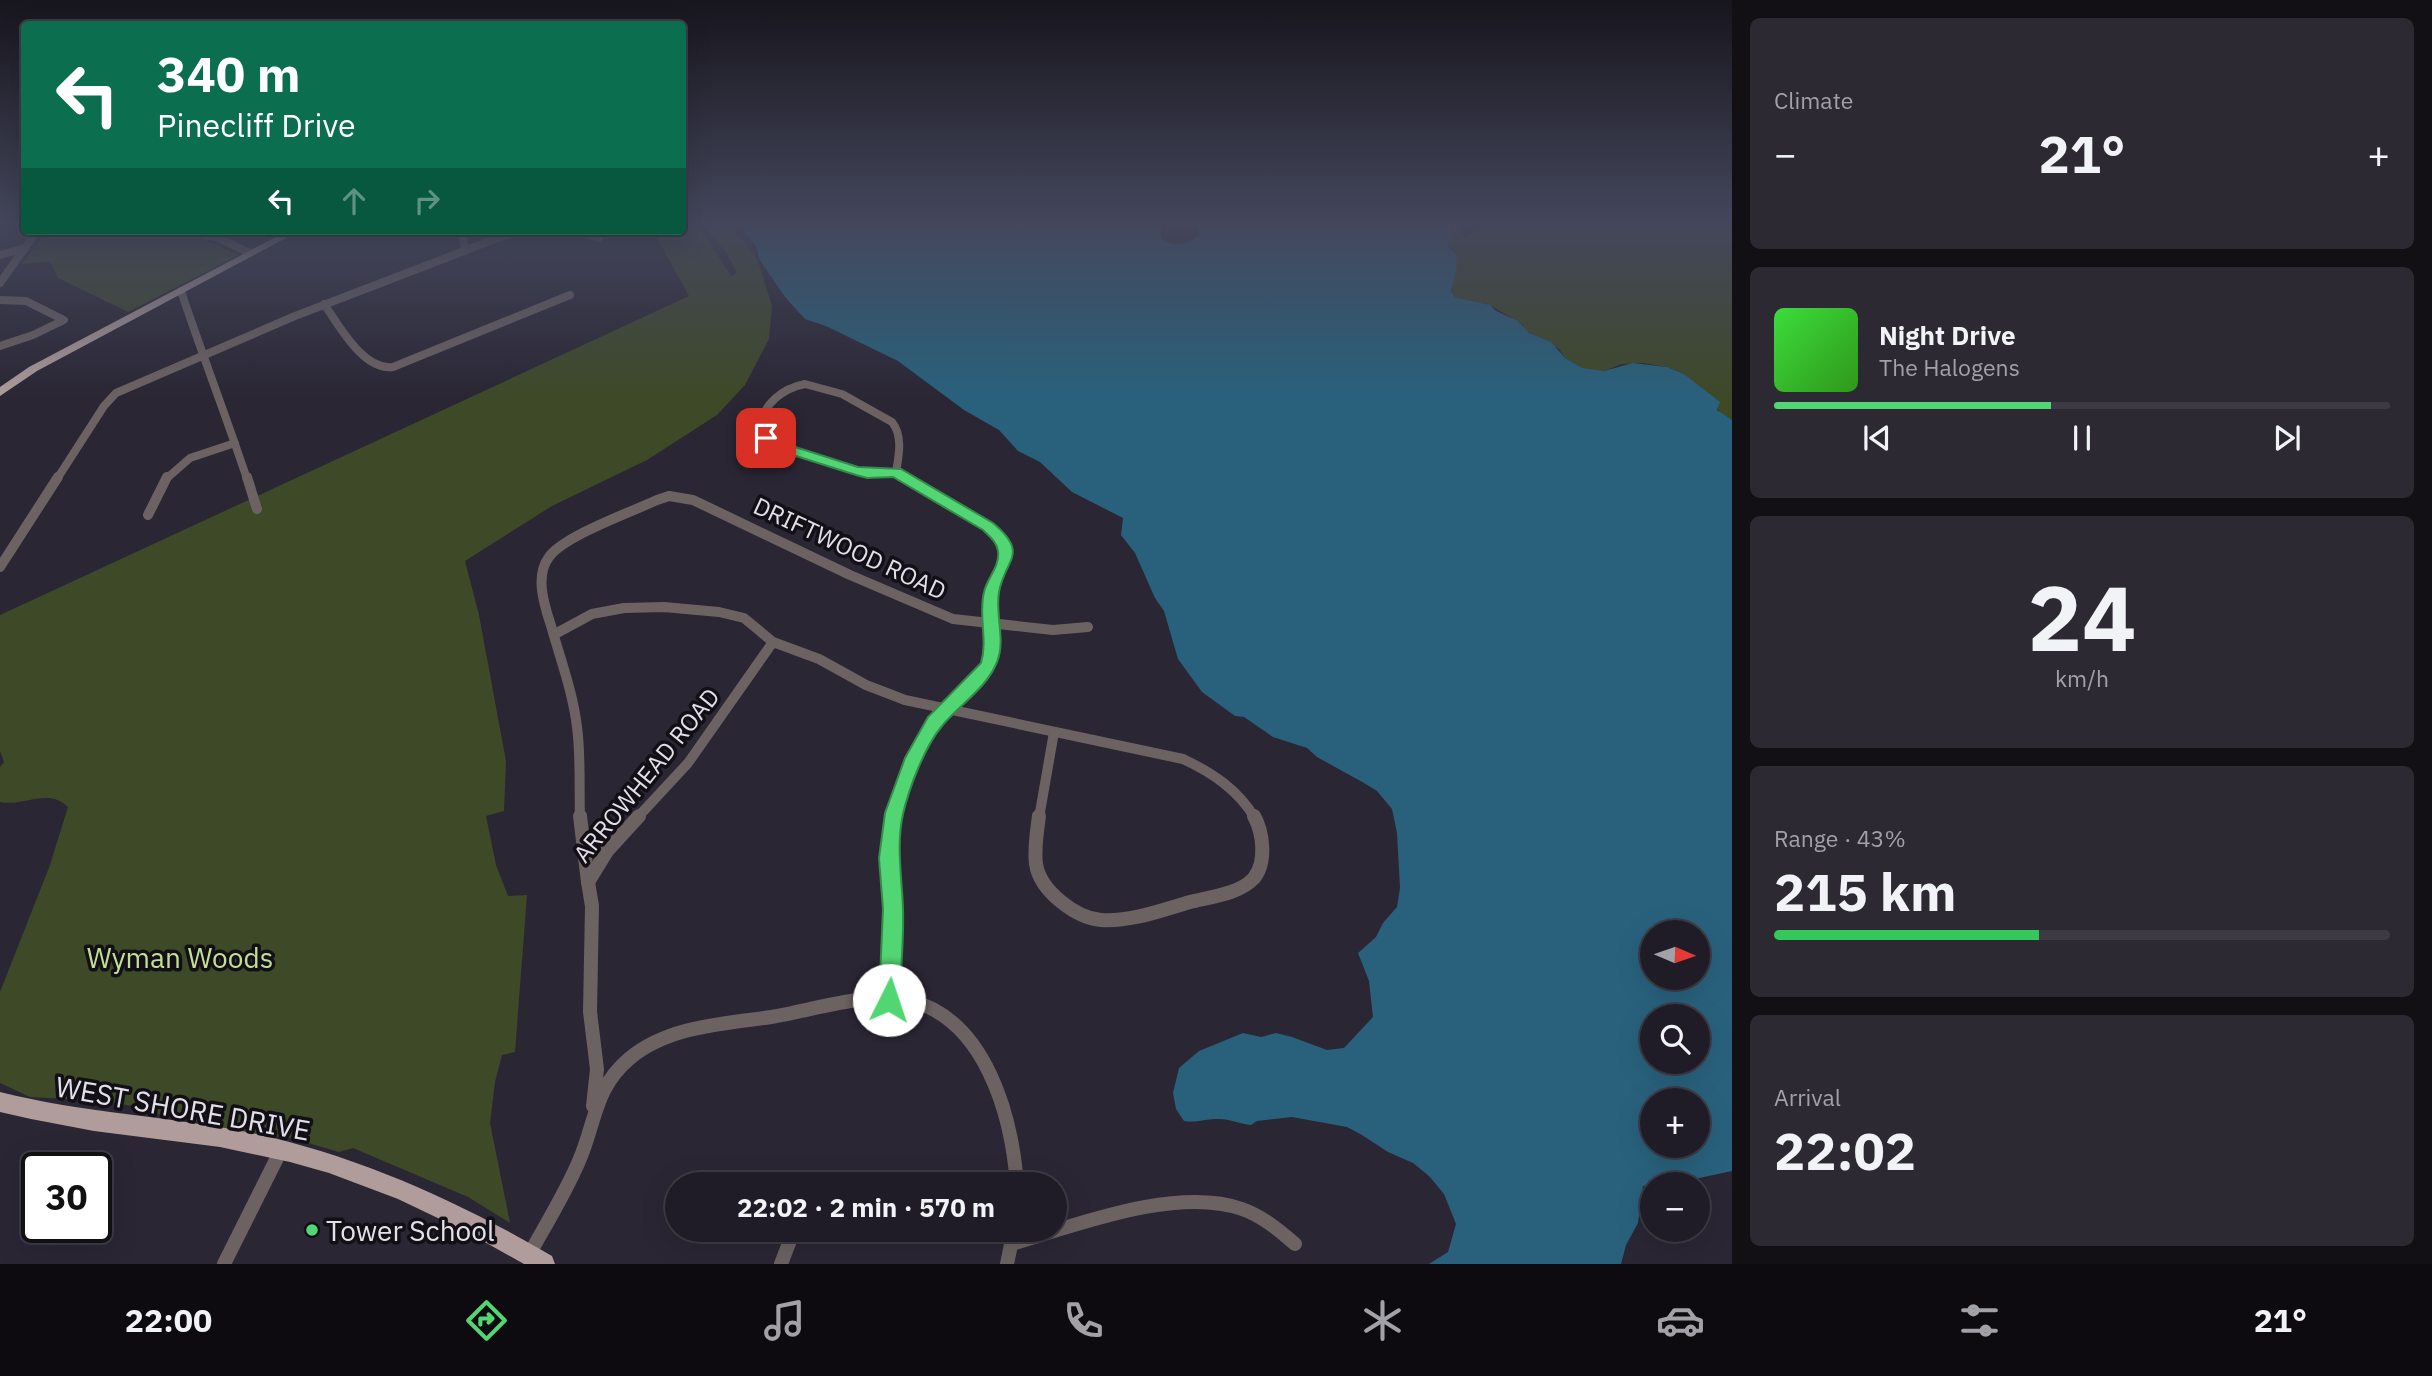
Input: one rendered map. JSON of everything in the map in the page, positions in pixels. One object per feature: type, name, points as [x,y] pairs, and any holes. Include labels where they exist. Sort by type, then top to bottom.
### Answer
[{"type":"main road","points":[[0,392],[6,383],[201,280]]},
{"type":"main road","points":[[0,377],[27,372]]},
{"type":"main road","name":"WEST SHORE DRIVE","points":[[0,1102],[50,1114],[281,1150],[343,1167],[416,1195],[537,1259]]},
{"type":"street","points":[[1,563],[110,398],[135,383],[387,280]]},
{"type":"street","points":[[181,291],[216,384],[257,509]]},
{"type":"street","points":[[324,304],[356,345],[376,366],[383,368],[393,367],[570,295]]},
{"type":"street","points":[[0,300],[26,301],[64,320],[33,335],[0,346]]},
{"type":"street","points":[[889,1000],[893,948],[889,858],[891,828],[914,758],[934,722],[985,671],[992,652],[991,592],[1006,557],[1000,537],[954,505],[896,472],[867,473],[771,443],[762,432],[761,417],[779,394],[794,386],[811,384],[831,388],[891,421],[898,434],[896,472]]},
{"type":"street","points":[[148,516],[176,465],[194,454],[235,443]]},
{"type":"street","name":"DRIFTWOOD ROAD","points":[[555,634],[541,581],[541,570],[551,551],[657,500],[681,497],[694,499],[922,607],[953,619],[1053,630],[1088,627]]},
{"type":"street","points":[[588,882],[578,802],[577,729],[555,634],[577,620],[606,611],[664,607],[735,615],[755,625],[773,642],[819,659],[849,677],[883,692],[944,710],[1167,753],[1202,767],[1220,778],[1244,800],[1263,834],[1263,856],[1255,877],[1228,892],[1137,917],[1104,920],[1088,918],[1074,912],[1051,892],[1036,866],[1037,830],[1054,732]]},
{"type":"street","name":"ARROWHEAD ROAD","points":[[593,1112],[597,1069],[590,1012],[592,906],[588,882],[607,851],[688,763],[773,642]]},
{"type":"street","points":[[537,1259],[580,1158],[593,1112],[616,1072],[628,1058],[663,1036],[725,1023],[889,1000],[904,999],[926,1006],[957,1029],[979,1056],[998,1093],[1006,1120],[1015,1172]]},
{"type":"street","points":[[224,1264],[281,1150]]},
{"type":"street","points":[[1067,1224],[1190,1199],[1214,1201],[1260,1216],[1296,1244]]},
{"type":"street","points":[[781,1264],[789,1242]]},
{"type":"street","points":[[1007,1264],[1012,1242]]},
{"type":"green space","points":[[62,280],[190,280],[128,312]]},
{"type":"green space","name":"Wyman Woods","points":[[680,280],[764,280],[772,306],[769,339],[745,385],[717,415],[647,460],[552,506],[465,561],[479,615],[506,761],[504,811],[486,816],[496,865],[508,896],[527,895],[515,1052],[502,1055],[495,1082],[490,1123],[510,1223],[468,1197],[353,1148],[339,1152],[291,1138],[211,1129],[187,1116],[156,1114],[144,1108],[102,1101],[30,1097],[0,1083],[0,992],[50,865],[68,807],[53,798],[0,802],[0,767],[4,762],[0,751],[0,615],[689,296]]},
{"type":"green space","points":[[1454,280],[1732,280],[1732,420],[1720,413],[1711,397],[1684,374],[1667,367],[1643,363],[1622,364],[1604,371],[1583,369],[1565,358],[1559,349],[1526,331],[1522,324],[1490,305],[1455,297],[1451,291]]},
{"type":"water","points":[[773,280],[1454,280],[1451,291],[1455,297],[1490,305],[1496,311],[1518,321],[1529,333],[1551,342],[1565,358],[1582,368],[1604,371],[1633,363],[1667,367],[1684,374],[1720,402],[1717,410],[1732,420],[1732,1171],[1710,1176],[1710,1172],[1640,1172],[1638,1223],[1626,1245],[1621,1264],[1429,1264],[1448,1252],[1456,1224],[1444,1194],[1429,1176],[1413,1163],[1388,1152],[1347,1127],[1292,1117],[1257,1121],[1251,1125],[1221,1119],[1184,1121],[1176,1109],[1173,1093],[1179,1068],[1199,1051],[1243,1033],[1261,1037],[1276,1033],[1327,1050],[1344,1048],[1373,1017],[1369,981],[1358,953],[1376,937],[1383,923],[1397,907],[1400,888],[1397,833],[1392,809],[1377,791],[1317,757],[1307,748],[1273,737],[1244,717],[1235,716],[1202,692],[1178,659],[1164,611],[1155,598],[1135,553],[1121,535],[1123,518],[1072,492],[1040,462],[1018,451],[999,430],[964,410],[898,361],[826,326],[805,319]]},
{"type":"place","name":"Tower School","points":[[312,1230]]},
{"type":"route","points":[[766,438],[781,447],[856,471],[896,472],[988,526],[1000,537],[1006,550],[1005,563],[991,592],[993,638],[989,663],[985,671],[934,722],[914,758],[894,813],[889,858],[893,948],[889,1000]]}]
